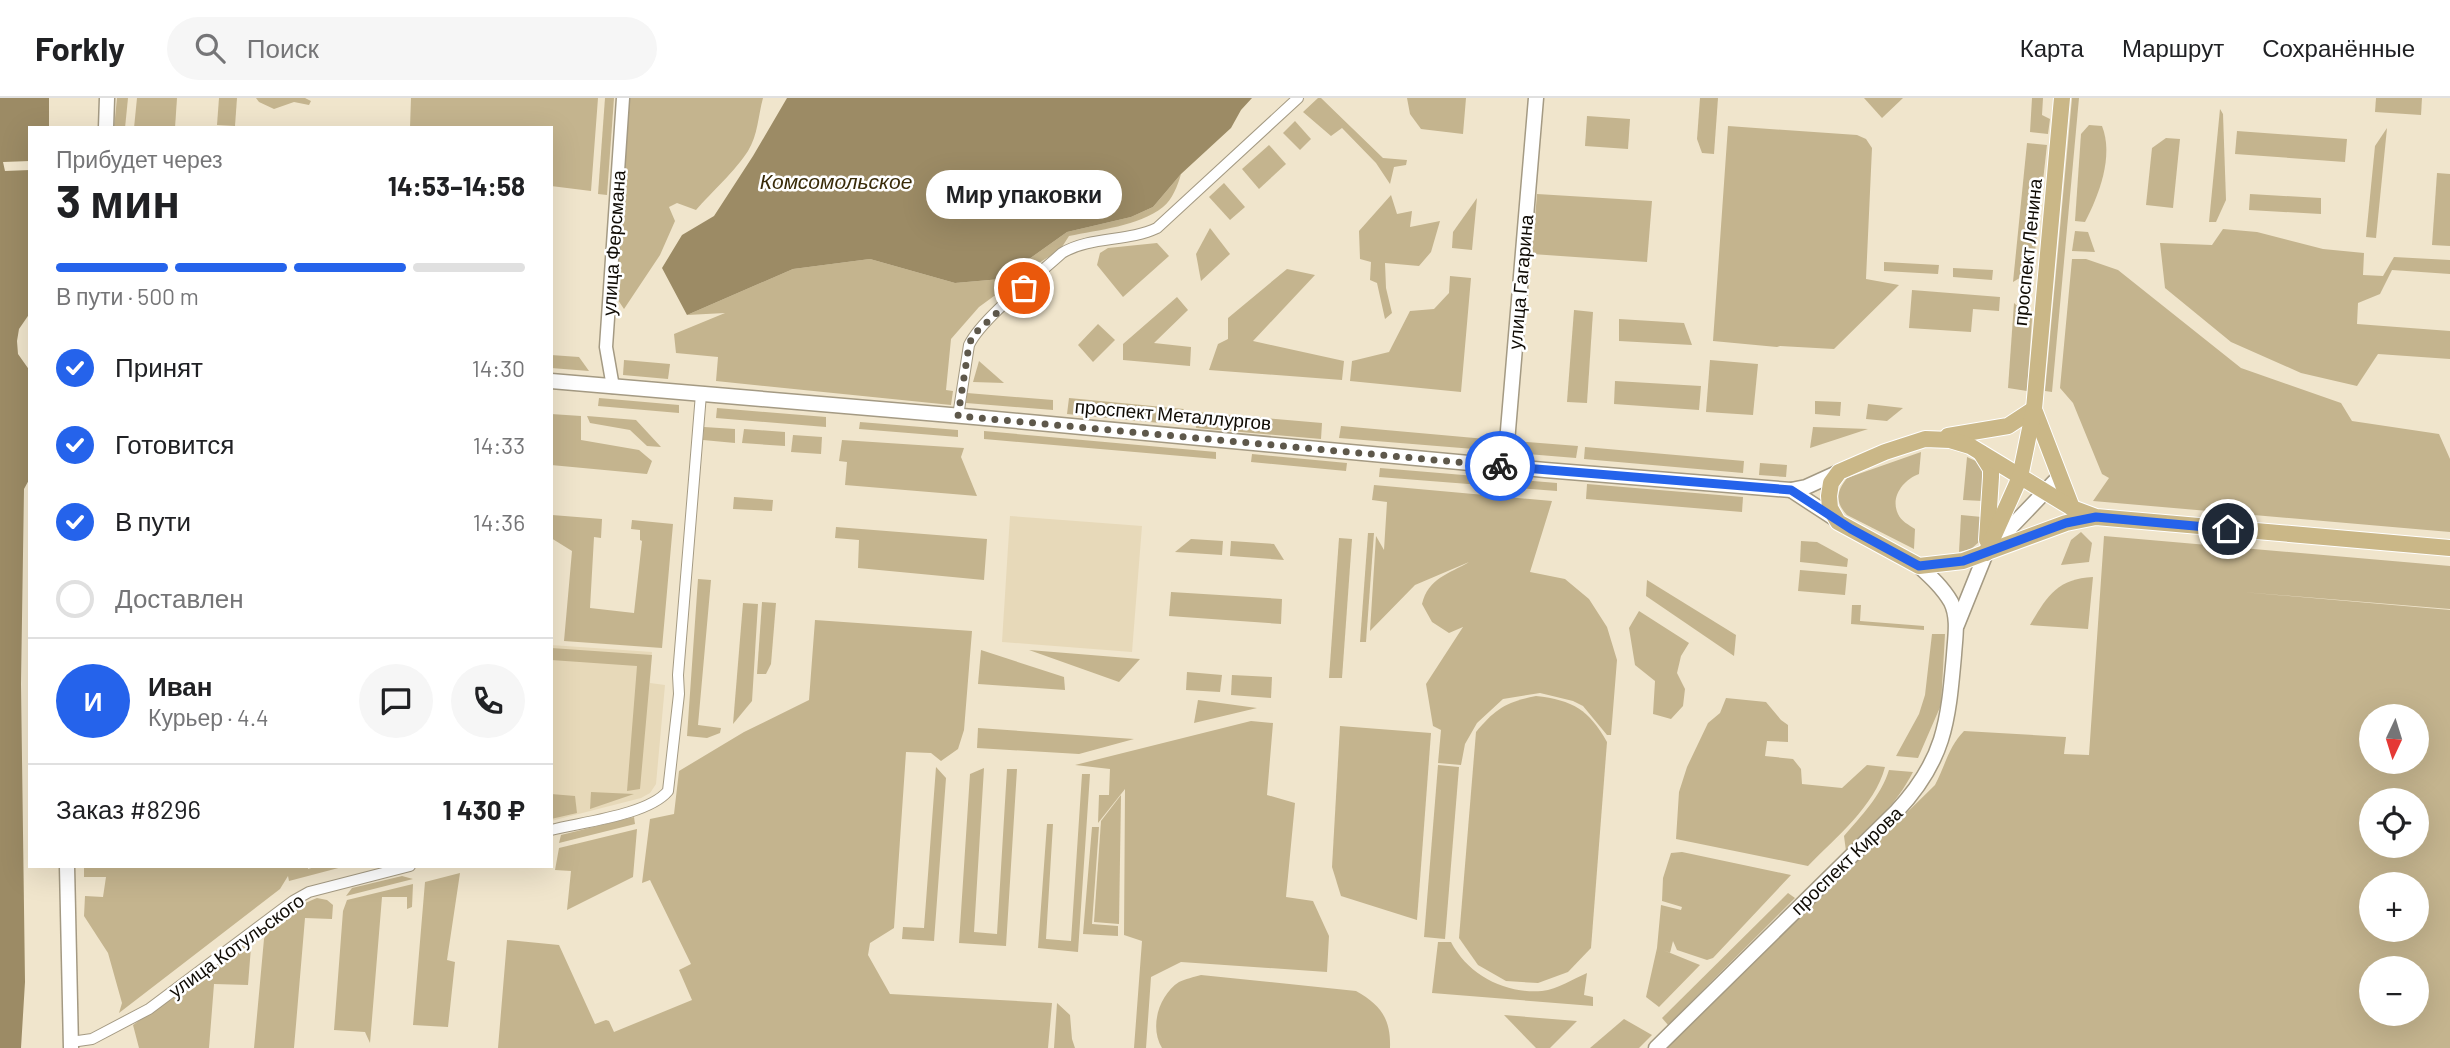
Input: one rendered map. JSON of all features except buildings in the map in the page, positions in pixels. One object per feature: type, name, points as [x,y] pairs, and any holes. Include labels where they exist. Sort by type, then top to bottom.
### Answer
[{"type":"main road","points":[[106,126],[107,98]]},
{"type":"main road","name":"улица Гагарина","points":[[1505,466],[1536,98]]},
{"type":"main road","name":"проспект Ленина","points":[[2062,98],[2034,410],[2059,477],[2069,516]]},
{"type":"main road","name":"проспект Металлургов","points":[[553,381],[1791,490],[1806,487],[1839,472]]},
{"type":"main road","points":[[1956,630],[1951,603],[1937,583],[1919,566],[1838,522],[1830,508],[1831,483],[1839,472],[1885,452],[1925,439],[2008,426],[2034,410]]},
{"type":"main road","points":[[1956,630],[2020,477],[2034,410]]},
{"type":"main road","points":[[1925,439],[1959,442],[1980,452],[2046,492],[2069,516]]},
{"type":"main road","points":[[1980,452],[1990,469],[1991,477],[1986,553]]},
{"type":"main road","points":[[1986,553],[2059,477]]},
{"type":"main road","name":"проспект Металлургов","points":[[1791,490],[1838,522]]},
{"type":"main road","points":[[1919,566],[1963,561],[2069,516],[2450,548]]},
{"type":"main road","name":"проспект Кирова","points":[[1656,1048],[1910,797],[1931,767],[1943,737],[1949,706],[1956,630]]},
{"type":"main road","points":[[67,868],[71,1045]]},
{"type":"street","name":"улица Ферсмана","points":[[613,387],[606,348],[623,98]]},
{"type":"street","points":[[958,416],[969,345],[973,335],[1074,245],[1137,236],[1157,228],[1298,98]]},
{"type":"street","points":[[553,830],[642,809],[653,804],[668,791],[701,394]]},
{"type":"street","name":"улица Котульского","points":[[71,1045],[92,1038],[149,1009],[293,901],[309,892],[402,868]]},
{"type":"shaded area","points":[[117,98],[128,98],[125,126],[114,126]]},
{"type":"shaded area","points":[[137,98],[177,98],[175,126],[134,126]]},
{"type":"shaded area","points":[[219,98],[237,98],[235,126],[217,125]]},
{"type":"shaded area","points":[[256,98],[305,98],[311,101],[309,105],[294,102],[274,109]]},
{"type":"shaded area","points":[[411,98],[598,98],[591,191],[553,186],[553,126],[410,126]]},
{"type":"shaded area","points":[[605,98],[614,98],[607,195],[598,194]]},
{"type":"shaded area","points":[[629,98],[763,98],[754,138],[737,166],[696,210],[677,203],[669,207],[675,221],[660,255],[624,309],[614,294]]},
{"type":"shaded area","points":[[1318,98],[1383,158],[1407,160],[1406,165],[1394,167],[1390,184],[1376,163],[1342,128],[1331,136],[1303,112]]},
{"type":"shaded area","points":[[1407,98],[1466,98],[1463,134],[1421,129],[1410,114]]},
{"type":"shaded area","points":[[1700,98],[1718,98],[1714,154],[1702,153],[1697,139]]},
{"type":"shaded area","points":[[1864,98],[1903,98],[1882,118]]},
{"type":"shaded area","points":[[2032,98],[2043,98],[2042,115],[2050,119],[2048,134],[2030,132]]},
{"type":"shaded area","points":[[2072,98],[2079,98],[2052,392],[2045,391]]},
{"type":"shaded area","points":[[2376,98],[2422,98],[2421,115],[2375,112]]},
{"type":"shaded area","points":[[2220,109],[2223,114],[2226,200],[2216,222],[2209,222]]},
{"type":"shaded area","points":[[1587,116],[1630,119],[1628,149],[1585,146]]},
{"type":"shaded area","points":[[1295,121],[1311,139],[1300,150],[1283,133]]},
{"type":"shaded area","points":[[2089,125],[2102,126],[2106,162],[2100,188],[2085,222],[2075,221],[2081,134]]},
{"type":"shaded area","points":[[1728,126],[1857,135],[1866,139],[1872,148],[1866,279],[1899,285],[1834,349],[1713,341]]},
{"type":"shaded area","points":[[2387,128],[2376,238],[2366,237],[2375,146]]},
{"type":"shaded area","points":[[2237,131],[2347,139],[2345,162],[2235,154]]},
{"type":"shaded area","points":[[2166,138],[2180,139],[2173,208],[2146,205],[2152,148]]},
{"type":"shaded area","points":[[2027,143],[2047,145],[2033,270],[2013,282]]},
{"type":"shaded area","points":[[1269,145],[1286,164],[1259,189],[1242,169]]},
{"type":"shaded area","points":[[2437,173],[2450,174],[2450,246],[2432,245]]},
{"type":"shaded area","points":[[1181,174],[1163,207],[1142,219],[1069,236],[1060,250],[979,307],[951,339],[946,390],[953,391],[951,405],[716,381],[718,357],[676,353],[674,334],[725,313],[687,315],[793,269],[870,259],[955,283],[1001,279],[1067,232],[1131,217],[1153,207]]},
{"type":"shaded area","points":[[1224,183],[1245,207],[1230,220],[1209,197]]},
{"type":"shaded area","points":[[1537,194],[1652,201],[1647,262],[1532,254]]},
{"type":"shaded area","points":[[2250,194],[2321,198],[2321,214],[2249,210]]},
{"type":"shaded area","points":[[1391,195],[1397,214],[1412,211],[1410,227],[1440,221],[1431,252],[1419,266],[1385,263],[1386,288],[1392,313],[1385,319],[1377,283],[1370,280],[1371,262],[1360,259],[1359,231]]},
{"type":"shaded area","points":[[1477,198],[1472,250],[1452,248],[1453,232]]},
{"type":"shaded area","points":[[1210,228],[1230,254],[1201,281],[1196,254]]},
{"type":"shaded area","points":[[2223,229],[2257,232],[2323,249],[2364,253],[2363,275],[2383,276],[2394,257],[2450,260],[2450,274],[2392,270],[2380,294],[2358,303],[2357,324],[2450,331],[2450,359],[2378,354],[2357,386],[2301,373],[2231,342],[2165,288],[2160,243],[2212,245]]},
{"type":"shaded area","points":[[2075,231],[2088,232],[2095,252],[2072,251]]},
{"type":"shaded area","points":[[1157,243],[1169,256],[1123,297],[1097,265],[1100,253],[1108,248]]},
{"type":"shaded area","points":[[2072,259],[2086,259],[2118,270],[2241,368],[2341,403],[2352,421],[2439,434],[2450,459],[2450,532],[2093,501],[2109,478],[2102,474],[2073,403],[2060,388]]},
{"type":"shaded area","points":[[1884,262],[1939,265],[1938,274],[1884,271]]},
{"type":"shaded area","points":[[1953,268],[1993,270],[1992,280],[1953,277]]},
{"type":"shaded area","points":[[1287,269],[1315,275],[1253,341],[1344,361],[1342,380],[1209,370],[1218,344],[1228,339],[1228,318]]},
{"type":"shaded area","points":[[1450,276],[1471,278],[1461,392],[1350,381],[1352,361],[1389,352],[1410,311],[1434,309],[1449,293]]},
{"type":"shaded area","points":[[1912,290],[2000,297],[1999,311],[1973,309],[1971,332],[1909,328]]},
{"type":"shaded area","points":[[1177,297],[1188,310],[1154,343],[1191,347],[1190,366],[1123,360],[1123,344]]},
{"type":"shaded area","points":[[2014,303],[2032,319],[2027,391],[2008,388]]},
{"type":"shaded area","points":[[1574,310],[1593,312],[1587,403],[1567,402]]},
{"type":"shaded area","points":[[1619,319],[1684,323],[1692,345],[1619,341]]},
{"type":"shaded area","points":[[1098,324],[1115,340],[1093,362],[1078,345]]},
{"type":"shaded area","points":[[553,355],[579,357],[589,371],[553,368]]},
{"type":"shaded area","points":[[624,360],[670,364],[668,379],[623,375]]},
{"type":"shaded area","points":[[1710,360],[1758,364],[1753,415],[1706,412]]},
{"type":"shaded area","points":[[979,361],[1004,383],[973,382]]},
{"type":"shaded area","points":[[1615,381],[1701,386],[1699,410],[1614,404]]},
{"type":"shaded area","points":[[967,393],[1053,400],[1053,410],[966,403]]},
{"type":"shaded area","points":[[599,398],[679,405],[679,413],[598,406]]},
{"type":"shaded area","points":[[1069,398],[1184,409],[1184,416],[1162,414],[1160,423],[1067,414]]},
{"type":"shaded area","points":[[1815,401],[1841,402],[1840,416],[1815,414]]},
{"type":"shaded area","points":[[1868,404],[1903,408],[1887,421],[1866,419]]},
{"type":"shaded area","points":[[717,408],[826,417],[826,427],[716,418]]},
{"type":"shaded area","points":[[1197,412],[1322,423],[1321,439],[1196,428]]},
{"type":"shaded area","points":[[553,414],[581,416],[581,440],[639,450],[652,461],[647,474],[553,465]]},
{"type":"shaded area","points":[[587,416],[636,420],[661,447],[647,446],[630,430],[590,423]]},
{"type":"shaded area","points":[[860,422],[958,430],[958,437],[859,429]]},
{"type":"shaded area","points":[[1341,426],[1486,439],[1486,450],[1339,438]]},
{"type":"shaded area","points":[[704,427],[735,429],[735,443],[703,440]]},
{"type":"shaded area","points":[[1813,427],[1868,429],[1810,448]]},
{"type":"shaded area","points":[[744,429],[785,432],[785,446],[742,443]]},
{"type":"shaded area","points":[[984,431],[1216,452],[1216,459],[984,439]]},
{"type":"shaded area","points":[[793,435],[822,437],[821,454],[791,452]]},
{"type":"shaded area","points":[[842,440],[964,448],[961,457],[977,496],[845,485],[847,462],[839,461]]},
{"type":"shaded area","points":[[1516,441],[1578,446],[1576,458],[1515,453]]},
{"type":"shaded area","points":[[1585,447],[1744,461],[1743,473],[1584,459]]},
{"type":"shaded area","points":[[1921,452],[1919,474],[1903,485],[1896,501],[1899,516],[1915,529],[1914,549],[1847,515],[1840,506],[1838,497],[1847,478]]},
{"type":"shaded area","points":[[1252,454],[1347,463],[1346,471],[1251,462]]},
{"type":"shaded area","points":[[1967,457],[1978,462],[1985,471],[1983,501],[1963,500]]},
{"type":"shaded area","points":[[1760,463],[1787,465],[1786,477],[1759,475]]},
{"type":"shaded area","points":[[1380,468],[1557,483],[1557,491],[1379,477]]},
{"type":"shaded area","points":[[1587,484],[1743,497],[1742,512],[1586,499]]},
{"type":"shaded area","points":[[1374,485],[1552,501],[1530,572],[1565,579],[1589,599],[1607,627],[1617,660],[1611,735],[1607,735],[1583,706],[1540,693],[1503,699],[1477,723],[1465,744],[1461,765],[1438,763],[1441,730],[1433,726],[1426,684],[1463,627],[1449,633],[1432,622],[1422,604],[1434,582],[1469,562],[1415,585],[1370,631],[1376,536],[1384,550],[1387,502],[1372,500]]},
{"type":"shaded area","points":[[734,497],[773,500],[772,511],[733,509]]},
{"type":"shaded area","points":[[553,515],[602,519],[601,538],[594,537],[590,608],[634,613],[642,541],[640,530],[631,529],[632,520],[673,524],[662,648],[564,641],[572,551],[553,539]]},
{"type":"shaded area","points":[[1961,515],[1982,517],[1979,542],[1971,549],[1959,552]]},
{"type":"shaded area","points":[[1010,516],[1142,526],[1132,652],[1002,642]]},
{"type":"shaded area","points":[[836,527],[987,539],[984,580],[858,568],[859,540],[835,538]]},
{"type":"shaded area","points":[[2081,532],[2092,543],[2089,562],[2061,565],[2071,540]]},
{"type":"shaded area","points":[[1368,533],[1374,533],[1366,642],[1360,642]]},
{"type":"shaded area","points":[[2104,536],[2450,566],[2450,609],[2242,592],[2450,610],[2450,1048],[1667,1048],[1935,785],[1951,750],[1964,731],[2066,737],[2064,754],[2089,755]]},
{"type":"shaded area","points":[[1339,538],[1352,539],[1342,678],[1329,678]]},
{"type":"shaded area","points":[[1191,539],[1223,541],[1222,555],[1175,552]]},
{"type":"shaded area","points":[[1231,541],[1274,544],[1284,560],[1230,556]]},
{"type":"shaded area","points":[[1801,541],[1817,542],[1848,559],[1847,567],[1800,562]]},
{"type":"shaded area","points":[[1800,570],[1847,574],[1845,595],[1798,591]]},
{"type":"shaded area","points":[[2093,577],[2088,629],[2030,625],[2054,591],[2070,581]]},
{"type":"shaded area","points":[[698,579],[711,580],[698,725],[721,728],[720,733],[707,738],[687,736]]},
{"type":"shaded area","points":[[1647,580],[1736,635],[1734,656],[1646,596]]},
{"type":"shaded area","points":[[1171,592],[1282,599],[1281,624],[1169,616]]},
{"type":"shaded area","points":[[762,602],[776,603],[771,664],[766,674],[757,674]]},
{"type":"shaded area","points":[[743,603],[758,604],[752,701],[733,724]]},
{"type":"shaded area","points":[[1852,605],[1861,605],[1860,621],[1924,626],[1924,630],[1851,624]]},
{"type":"shaded area","points":[[1639,611],[1689,643],[1681,656],[1677,673],[1685,689],[1683,706],[1671,719],[1653,714],[1655,681],[1635,665],[1629,628]]},
{"type":"shaded area","points":[[815,620],[972,631],[964,730],[958,749],[941,761],[931,753],[906,752],[894,928],[870,943],[868,955],[890,994],[1052,1003],[1048,1048],[498,1048],[507,940],[559,945],[595,1024],[609,1021],[614,1032],[692,1000],[679,970],[691,964],[650,880],[642,883],[650,819],[674,814],[679,771],[744,732],[809,700]]},
{"type":"shaded area","points":[[1932,634],[1945,634],[1941,705],[1918,758],[1896,756],[1919,714],[1925,695]]},
{"type":"shaded area","points":[[553,645],[652,652],[650,683],[665,685],[656,784],[650,793],[641,798],[553,820]]},
{"type":"shaded area","points":[[553,648],[652,655],[640,789],[627,791],[637,666],[553,660]]},
{"type":"shaded area","points":[[981,650],[1064,677],[1065,690],[978,684]]},
{"type":"shaded area","points":[[1029,650],[1140,659],[1119,682]]},
{"type":"shaded area","points":[[1187,672],[1222,675],[1220,692],[1186,690]]},
{"type":"shaded area","points":[[1232,675],[1272,677],[1271,698],[1231,695]]},
{"type":"shaded area","points":[[1536,696],[1560,700],[1579,708],[1594,722],[1607,742],[1591,948],[1568,972],[1538,983],[1506,981],[1478,965],[1459,938],[1476,732],[1502,708]]},
{"type":"shaded area","points":[[1726,698],[1766,702],[1788,725],[1788,742],[1767,741],[1765,756],[1793,759],[1801,769],[1802,784],[1842,788],[1867,765],[1885,767],[1873,795],[1863,808],[1808,866],[1676,839],[1679,792],[1687,767],[1708,723],[1720,713]]},
{"type":"shaded area","points":[[1198,700],[1257,708],[1194,723]]},
{"type":"shaded area","points":[[1251,721],[1273,723],[1267,795],[1295,803],[1286,897],[1313,901],[1329,936],[1327,972],[1181,962],[1151,977],[1146,1048],[1134,1048],[1142,941],[1124,935],[1125,789],[1098,823],[1099,795],[1109,795],[1110,769],[1075,765]]},
{"type":"shaded area","points":[[1340,726],[1431,733],[1417,920],[1341,896],[1332,867]]},
{"type":"shaded area","points":[[978,728],[1134,739],[1079,754],[977,748]]},
{"type":"shaded area","points":[[1438,765],[1459,767],[1445,939],[1424,937]]},
{"type":"shaded area","points":[[936,767],[946,778],[934,941],[902,939],[903,927],[924,928]]},
{"type":"shaded area","points":[[984,768],[974,932],[997,934],[1007,769],[1017,769],[1006,946],[959,943],[970,774]]},
{"type":"shaded area","points":[[1889,770],[1913,772],[1891,805],[1846,851],[1844,836],[1876,797]]},
{"type":"shaded area","points":[[1082,774],[1090,774],[1078,952],[1038,948],[1047,824],[1053,824],[1046,939],[1071,941]]},
{"type":"shaded area","points":[[591,792],[634,794],[590,809]]},
{"type":"shaded area","points":[[553,794],[575,796],[577,813],[553,819]]},
{"type":"shaded area","points":[[1121,795],[1119,924],[1094,922],[1101,821]]},
{"type":"shaded area","points":[[634,817],[635,824],[559,843],[561,835]]},
{"type":"shaded area","points":[[1092,827],[1099,827],[1092,924],[1118,926],[1118,936],[1083,934]]},
{"type":"shaded area","points":[[637,829],[633,877],[567,910],[571,871],[555,870],[559,848]]},
{"type":"shaded area","points":[[1682,852],[1791,875],[1713,958],[1707,960],[1677,950],[1673,941],[1670,953],[1700,965],[1659,1007],[1646,997],[1657,948],[1661,905],[1681,910],[1682,907],[1662,901],[1663,878],[1671,853]]},
{"type":"shaded area","points":[[84,868],[338,868],[289,881],[288,876],[280,889],[119,1013],[122,1003],[108,953],[84,916],[85,896],[103,897],[106,877],[84,877]]},
{"type":"shaded area","points":[[460,873],[447,960],[455,962],[448,1027],[413,1025],[425,882]]},
{"type":"shaded area","points":[[402,876],[413,879],[346,896],[352,888]]},
{"type":"shaded area","points":[[413,884],[412,907],[407,909],[407,897],[382,897],[370,1043],[365,1032],[334,1030],[343,911],[347,900]]},
{"type":"shaded area","points":[[1788,893],[1795,898],[1668,1025],[1662,1018]]},
{"type":"shaded area","points":[[317,898],[327,900],[333,905],[332,919],[305,918],[294,1048],[254,1048],[264,939],[279,919]]},
{"type":"shaded area","points":[[1438,942],[1451,942],[1458,954],[1478,973],[1501,986],[1515,989],[1548,990],[1587,973],[1584,995],[1593,997],[1593,1006],[1432,993]]},
{"type":"shaded area","points":[[249,944],[248,985],[214,984],[209,1048],[139,1048],[133,1025]]},
{"type":"shaded area","points":[[1201,975],[1356,991],[1383,1014],[1389,1029],[1390,1048],[1162,1048],[1156,1031],[1161,1003],[1179,982]]},
{"type":"shaded area","points":[[1057,1003],[1070,1015],[1075,1048],[1054,1048]]},
{"type":"shaded area","points":[[1504,1015],[1577,1021],[1550,1048],[1536,1048]]},
{"type":"shaded area","points":[[1624,1019],[1652,1035],[1639,1048],[1590,1048]]},
{"type":"water","points":[[0,98],[49,98],[49,126],[28,126],[28,161],[3,162],[5,171],[28,170],[28,316],[19,329],[17,341],[18,354],[28,368],[28,482],[24,489],[21,684],[25,982],[21,1048],[0,1048]]},
{"type":"water","name":"Комсомольское","points":[[787,98],[1252,98],[1241,110],[1231,128],[1181,174],[1153,207],[1131,217],[1067,232],[1001,279],[955,283],[870,259],[793,269],[687,315],[662,268],[682,235],[714,216]]},
{"type":"way so far","points":[[1024,288],[973,335],[969,345],[958,416],[1500,466]]},
{"type":"place","name":"Мир упаковки","points":[[1024,288]]},
{"type":"route","points":[[1500,466],[1791,490],[1838,522],[1919,566],[1963,561],[2066,523],[2096,517],[2228,529]]}]
